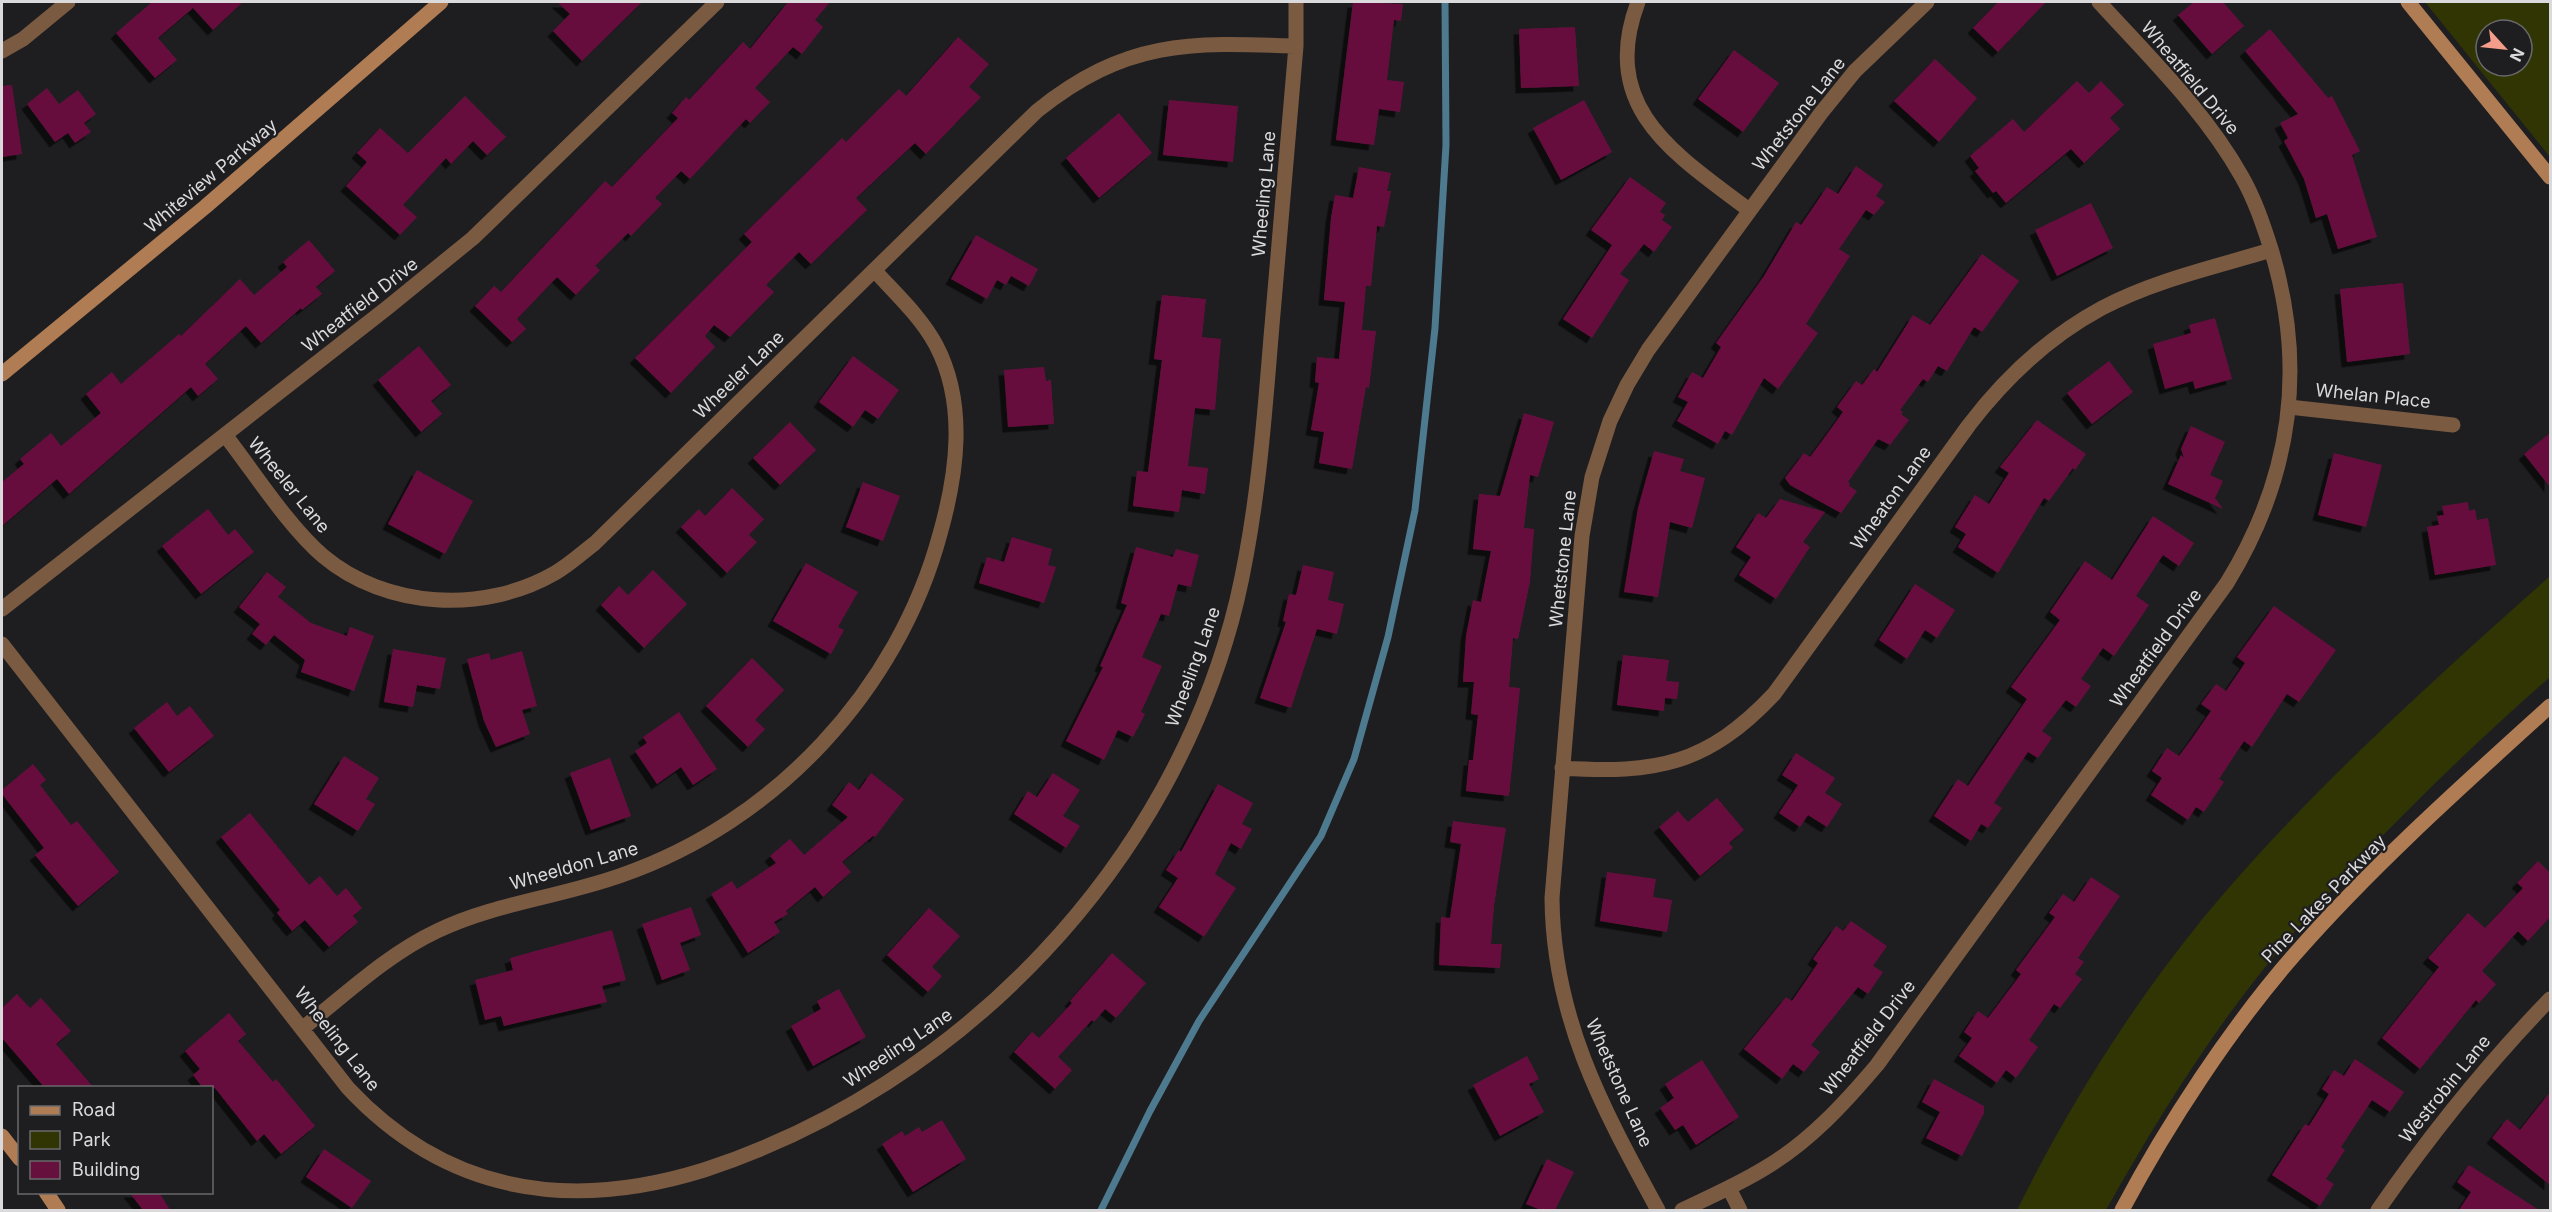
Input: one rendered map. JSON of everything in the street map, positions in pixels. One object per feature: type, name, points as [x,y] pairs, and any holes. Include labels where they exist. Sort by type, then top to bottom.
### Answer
[{"type":"street","points":[[2,51],[28,35],[68,2]]},
{"type":"street","name":"Whiteview Parkway","points":[[2,374],[205,207],[441,2]]},
{"type":"street","name":"Wheatfield Drive","points":[[2,609],[473,238],[717,2]]},
{"type":"street","name":"Wheeling Lane","points":[[2,644],[337,1074],[370,1112],[418,1148],[456,1167],[492,1181],[530,1189],[589,1192],[642,1187],[699,1172],[767,1147],[806,1129],[878,1088],[933,1051],[999,998],[1069,925],[1120,858],[1163,787],[1205,699],[1221,656],[1236,603],[1256,492],[1296,46],[1296,2]]},
{"type":"street","points":[[1638,2],[1627,38],[1626,62],[1630,85],[1642,111],[1668,146],[1749,210]]},
{"type":"street","name":"Whetstone Lane","points":[[1658,1210],[1578,1048],[1560,988],[1552,931],[1552,898],[1582,536],[1592,477],[1603,440],[1622,394],[1642,359],[1840,88],[1927,2]]},
{"type":"street","name":"Wheatfield Drive","points":[[1683,1210],[1766,1168],[1803,1141],[1839,1108],[1876,1065],[2211,607],[2240,563],[2260,520],[2282,450],[2292,378],[2281,281],[2258,210],[2243,178],[2211,129],[2099,2]]},
{"type":"street","points":[[2408,2],[2550,177]]},
{"type":"street","name":"Wheeler Lane","points":[[225,435],[305,538],[325,557],[355,577],[389,590],[426,599],[464,601],[501,595],[537,583],[556,573],[595,543],[1056,96],[1094,73],[1153,51],[1190,45],[1296,46]]},
{"type":"street","name":"Wheaton Lane","points":[[1562,768],[1618,771],[1670,763],[1695,754],[1736,730],[1774,694],[1959,438],[1998,390],[2027,362],[2073,326],[2118,301],[2161,284],[2271,250]]},
{"type":"street","name":"Wheeldon Lane","points":[[303,1028],[402,951],[437,931],[503,907],[622,876],[681,850],[713,832],[740,815],[791,774],[860,700],[896,645],[928,575],[951,489],[956,458],[957,429],[947,373],[937,347],[925,328],[875,271]]},
{"type":"street","name":"Whelan Place","points":[[2289,407],[2453,425]]},
{"type":"street","name":"Pine Lakes Parkway","points":[[2122,1210],[2157,1149],[2222,1050],[2294,956],[2343,902],[2550,706]]},
{"type":"street","name":"Westrobin Lane","points":[[2378,1210],[2418,1152],[2468,1089],[2550,999]]},
{"type":"street","points":[[2,1136],[18,1156]]},
{"type":"street","points":[[1729,1188],[1740,1210]]},
{"type":"street","points":[[47,1194],[58,1210]]},
{"type":"green space","points":[[2425,2],[2550,2],[2550,157],[2486,78],[2534,78],[2534,18],[2474,18],[2474,63]]},
{"type":"green space","points":[[2550,576],[2550,677],[2400,818],[2329,893],[2262,971],[2219,1028],[2179,1088],[2141,1148],[2106,1210],[2017,1210],[2066,1119],[2121,1030],[2182,945],[2215,904],[2321,789],[2434,681]]},
{"type":"building","points":[[152,2],[243,2],[213,30],[193,8],[158,38],[177,60],[155,78],[116,33]]},
{"type":"building","points":[[557,2],[642,2],[582,61],[553,31],[570,14]]},
{"type":"building","points":[[788,2],[830,2],[815,20],[823,27],[802,54],[793,47],[755,88],[770,102],[750,123],[746,119],[690,179],[681,171],[655,198],[662,204],[631,236],[628,233],[595,266],[600,270],[576,295],[557,277],[517,319],[526,329],[512,342],[475,306],[494,286],[501,292],[605,181],[612,187],[678,118],[672,113],[686,97],[689,100],[743,42],[750,49]]},
{"type":"building","points":[[1353,2],[1403,4],[1401,21],[1394,20],[1387,80],[1404,82],[1400,112],[1379,109],[1374,145],[1336,140]]},
{"type":"building","points":[[1998,2],[2046,2],[1998,52],[1973,28]]},
{"type":"building","points":[[2194,2],[2223,2],[2244,26],[2212,54],[2178,15]]},
{"type":"building","points":[[1575,27],[1579,86],[1521,88],[1519,29]]},
{"type":"building","points":[[2270,29],[2328,98],[2332,96],[2360,151],[2352,155],[2377,237],[2338,249],[2327,214],[2316,218],[2304,179],[2284,141],[2288,138],[2280,123],[2298,114],[2245,51]]},
{"type":"building","points":[[958,37],[989,64],[969,87],[981,97],[926,154],[915,143],[856,198],[867,210],[811,264],[799,252],[766,285],[774,292],[730,337],[714,325],[705,336],[715,347],[671,393],[635,358],[752,242],[744,234],[842,138],[846,142],[899,89],[906,96]]},
{"type":"building","points":[[1734,50],[1779,83],[1743,132],[1698,99]]},
{"type":"building","points":[[1935,59],[1977,98],[1939,142],[1894,101]]},
{"type":"building","points":[[2077,81],[2089,93],[2101,81],[2124,105],[2110,118],[2120,129],[2084,163],[2071,149],[2006,203],[1996,191],[1993,193],[1975,171],[1979,168],[1970,156],[2013,119],[2024,132]]},
{"type":"building","points":[[12,85],[22,154],[2,157],[2,86]]},
{"type":"building","points":[[47,88],[59,104],[78,90],[96,114],[84,123],[91,132],[75,143],[68,133],[55,142],[27,104]]},
{"type":"building","points":[[465,96],[506,137],[487,155],[473,141],[451,164],[446,158],[403,205],[417,217],[400,235],[346,186],[367,162],[357,153],[380,128],[408,153]]},
{"type":"building","points":[[1169,100],[1238,106],[1233,162],[1163,155]]},
{"type":"building","points":[[1584,100],[1612,152],[1561,180],[1533,128]]},
{"type":"building","points":[[1119,113],[1152,153],[1099,198],[1066,158]]},
{"type":"building","points":[[1856,166],[1883,185],[1876,196],[1885,202],[1874,215],[1866,210],[1839,249],[1850,256],[1806,324],[1818,333],[1778,389],[1764,378],[1732,435],[1725,431],[1718,444],[1677,421],[1688,402],[1678,397],[1692,372],[1703,378],[1721,347],[1716,343],[1764,276],[1796,222],[1801,225],[1827,187],[1838,194]]},
{"type":"building","points":[[1359,167],[1391,173],[1387,191],[1391,191],[1384,227],[1377,226],[1371,286],[1366,286],[1362,330],[1376,331],[1369,388],[1366,387],[1352,469],[1319,463],[1324,432],[1311,430],[1319,383],[1315,382],[1317,357],[1339,359],[1345,302],[1324,300],[1335,195],[1353,198]]},
{"type":"building","points":[[1630,177],[1666,203],[1660,212],[1665,215],[1662,220],[1672,227],[1654,252],[1644,244],[1620,274],[1629,280],[1592,338],[1563,319],[1612,245],[1591,230]]},
{"type":"building","points":[[2091,203],[2113,248],[2057,276],[2035,230]]},
{"type":"building","points":[[976,235],[1038,269],[1029,286],[1011,276],[1006,285],[997,280],[987,299],[951,279]]},
{"type":"building","points":[[309,240],[335,271],[316,287],[322,294],[302,310],[301,308],[261,343],[246,326],[205,364],[218,379],[198,396],[191,387],[69,494],[57,479],[2,526],[2,482],[24,464],[20,459],[51,433],[61,446],[101,413],[86,394],[112,372],[121,384],[179,334],[181,336],[240,279],[254,295],[287,267],[283,262]]},
{"type":"building","points":[[1982,254],[2019,281],[1982,332],[1974,327],[1947,371],[1938,366],[1928,382],[1923,379],[1900,410],[1903,412],[1901,414],[1909,420],[1890,445],[1878,439],[1848,482],[1849,486],[1857,491],[1841,513],[1790,485],[1785,478],[1804,453],[1810,457],[1822,441],[1843,412],[1837,407],[1856,381],[1862,385],[1874,369],[1877,372],[1913,315],[1930,325]]},
{"type":"building","points":[[2403,283],[2410,354],[2347,362],[2340,289]]},
{"type":"building","points":[[1162,295],[1206,299],[1202,337],[1221,339],[1215,410],[1195,408],[1188,466],[1208,468],[1205,494],[1182,490],[1179,512],[1133,506],[1137,471],[1148,472],[1162,360],[1154,359]]},
{"type":"building","points":[[2215,318],[2232,379],[2195,389],[2193,381],[2165,389],[2153,344],[2191,333],[2189,325]]},
{"type":"building","points":[[419,346],[451,385],[431,401],[442,414],[421,432],[378,380]]},
{"type":"building","points":[[853,356],[899,390],[878,419],[865,410],[853,427],[819,402]]},
{"type":"building","points":[[2109,361],[2133,392],[2092,424],[2067,393]]},
{"type":"building","points":[[1044,367],[1046,381],[1051,380],[1054,424],[1008,427],[1004,370]]},
{"type":"building","points":[[1524,413],[1554,422],[1538,477],[1530,475],[1524,528],[1534,529],[1530,582],[1518,639],[1513,638],[1509,687],[1520,688],[1509,796],[1466,791],[1469,760],[1473,760],[1478,715],[1471,714],[1474,682],[1463,682],[1466,636],[1473,600],[1481,602],[1491,551],[1473,549],[1479,494],[1500,496]]},
{"type":"building","points":[[2037,420],[2086,454],[2049,501],[2044,498],[1998,573],[1958,547],[1966,534],[1955,527],[1975,495],[1989,504],[2009,473],[2000,467]]},
{"type":"building","points":[[790,422],[816,450],[780,485],[753,458]]},
{"type":"building","points":[[2191,426],[2225,442],[2210,475],[2223,481],[2215,498],[2223,509],[2168,484],[2181,455],[2184,458],[2181,449]]},
{"type":"building","points":[[2550,433],[2550,487],[2524,454]]},
{"type":"building","points":[[1654,451],[1684,459],[1680,471],[1705,478],[1692,528],[1670,522],[1658,597],[1624,592],[1638,508]]},
{"type":"building","points":[[2334,453],[2382,465],[2366,527],[2318,515]]},
{"type":"building","points":[[417,470],[473,501],[445,554],[388,524]]},
{"type":"building","points":[[863,482],[900,496],[883,541],[846,527]]},
{"type":"building","points":[[732,488],[764,519],[749,535],[757,542],[727,573],[681,527],[699,509],[705,516]]},
{"type":"building","points":[[1780,499],[1825,512],[1803,542],[1810,547],[1776,599],[1739,575],[1751,557],[1736,547],[1758,513],[1766,518]]},
{"type":"building","points":[[2468,502],[2469,511],[2475,509],[2477,520],[2488,518],[2496,565],[2435,575],[2427,527],[2439,525],[2437,516],[2444,515],[2442,506]]},
{"type":"building","points":[[208,509],[228,535],[235,529],[254,552],[201,594],[162,546]]},
{"type":"building","points":[[2153,516],[2194,543],[2179,566],[2163,555],[2136,596],[2149,605],[2137,623],[2114,656],[2103,648],[2081,679],[2091,686],[2076,707],[2066,700],[2042,731],[2052,738],[2038,758],[2028,752],[1994,803],[2002,808],[1988,828],[1981,824],[1971,841],[1934,816],[1958,779],[1968,786],[2027,699],[2011,687],[2060,620],[2050,612],[2085,561],[2112,580]]},
{"type":"building","points":[[1012,537],[1052,549],[1048,565],[1056,567],[1044,603],[979,583],[987,557],[1004,562]]},
{"type":"building","points":[[1136,547],[1173,557],[1176,549],[1199,555],[1191,587],[1178,584],[1169,616],[1161,614],[1142,657],[1162,666],[1141,712],[1145,714],[1133,737],[1118,730],[1104,760],[1066,741],[1103,667],[1100,666],[1127,605],[1121,603]]},
{"type":"building","points":[[806,563],[858,592],[838,627],[844,630],[831,654],[773,621]]},
{"type":"building","points":[[1303,565],[1334,572],[1328,600],[1344,604],[1337,634],[1317,629],[1291,708],[1260,698],[1286,622],[1283,621],[1289,594],[1296,595]]},
{"type":"building","points":[[653,570],[687,604],[644,648],[601,605],[619,586],[628,595]]},
{"type":"building","points":[[267,572],[286,587],[278,597],[311,623],[347,636],[350,627],[374,636],[354,691],[301,672],[305,660],[274,635],[266,645],[252,634],[260,624],[239,607]]},
{"type":"building","points":[[1915,584],[1955,610],[1937,638],[1925,630],[1907,659],[1879,640]]},
{"type":"building","points":[[2274,606],[2336,650],[2299,702],[2287,694],[2252,747],[2244,741],[2219,779],[2224,782],[2204,812],[2196,807],[2188,820],[2151,795],[2162,778],[2152,771],[2167,748],[2179,756],[2191,740],[2211,711],[2201,704],[2216,684],[2226,691],[2245,663],[2237,657]]},
{"type":"building","points":[[393,649],[446,658],[440,689],[417,685],[413,707],[384,702]]},
{"type":"building","points":[[522,651],[537,706],[522,710],[530,734],[496,747],[484,721],[467,659],[489,653],[491,660]]},
{"type":"building","points":[[1623,655],[1669,660],[1666,681],[1679,682],[1677,699],[1665,698],[1664,711],[1617,705]]},
{"type":"building","points":[[752,658],[784,690],[755,720],[765,729],[748,747],[706,706]]},
{"type":"building","points":[[167,702],[177,716],[190,706],[214,736],[169,772],[134,728]]},
{"type":"building","points":[[679,712],[717,769],[693,785],[681,767],[657,784],[635,751],[647,743],[643,737]]},
{"type":"building","points":[[1796,753],[1835,778],[1825,793],[1842,804],[1827,827],[1808,815],[1800,827],[1779,813],[1798,785],[1782,775]]},
{"type":"building","points":[[344,756],[379,778],[366,799],[375,804],[358,831],[314,804]]},
{"type":"building","points":[[610,758],[631,816],[591,830],[570,773]]},
{"type":"building","points":[[33,764],[46,780],[40,785],[71,825],[77,821],[119,872],[78,906],[35,855],[44,848],[2,794],[2,790]]},
{"type":"building","points":[[871,773],[904,799],[875,837],[873,836],[842,862],[851,872],[823,897],[815,887],[786,911],[788,914],[774,922],[780,932],[748,953],[711,894],[732,881],[737,889],[776,863],[770,856],[790,839],[804,855],[848,817],[832,805],[849,782],[859,790]]},
{"type":"building","points":[[1053,773],[1080,790],[1063,816],[1080,826],[1066,848],[1014,814],[1028,791],[1037,797]]},
{"type":"building","points":[[1218,784],[1253,803],[1242,824],[1252,829],[1241,849],[1231,843],[1215,874],[1236,888],[1204,937],[1159,907],[1178,878],[1166,870],[1179,850],[1181,852]]},
{"type":"building","points":[[1717,798],[1744,830],[1729,843],[1733,848],[1700,876],[1659,827],[1678,811],[1688,822]]},
{"type":"building","points":[[250,813],[309,885],[320,876],[337,896],[346,888],[362,908],[353,916],[358,922],[329,947],[305,920],[292,931],[277,913],[280,910],[221,837]]},
{"type":"building","points":[[1453,821],[1506,828],[1494,906],[1491,944],[1502,944],[1500,968],[1439,965],[1441,917],[1450,918],[1461,844],[1450,842]]},
{"type":"building","points":[[2538,861],[2550,873],[2550,917],[2528,941],[2518,931],[2482,971],[2496,984],[2479,1003],[2476,1000],[2420,1069],[2382,1038],[2439,967],[2428,958],[2468,913],[2485,928],[2523,888],[2517,883]]},
{"type":"building","points":[[1607,872],[1656,879],[1653,897],[1672,900],[1667,932],[1600,921]]},
{"type":"building","points":[[2091,877],[2120,896],[2078,958],[2084,962],[2075,974],[2082,979],[2060,1008],[2054,1004],[2029,1040],[2038,1047],[2016,1078],[2006,1070],[1997,1083],[1959,1056],[1972,1038],[1964,1032],[1978,1011],[1988,1018],[2021,974],[2016,970],[2055,917],[2049,913],[2063,894],[2074,902]]},
{"type":"building","points":[[691,907],[701,935],[680,943],[690,970],[662,980],[642,924]]},
{"type":"building","points":[[929,908],[960,936],[932,967],[942,976],[928,992],[887,955]]},
{"type":"building","points":[[1851,921],[1887,946],[1873,966],[1883,972],[1868,994],[1858,987],[1811,1045],[1820,1052],[1804,1072],[1793,1064],[1782,1079],[1744,1049],[1786,997],[1792,1001],[1818,963],[1813,959],[1836,926],[1843,931]]},
{"type":"building","points":[[612,930],[626,980],[602,986],[607,1002],[504,1026],[501,1016],[485,1020],[475,980],[513,970],[510,958]]},
{"type":"building","points":[[1112,953],[1146,983],[1116,1018],[1105,1009],[1058,1057],[1072,1070],[1055,1089],[1014,1052],[1032,1032],[1039,1038],[1072,1003],[1070,1001]]},
{"type":"building","points":[[839,989],[866,1037],[813,1066],[791,1026],[821,1009],[817,1001]]},
{"type":"building","points":[[17,994],[30,1008],[41,998],[71,1031],[56,1044],[92,1086],[43,1086],[2,1038],[2,1008]]},
{"type":"building","points":[[229,1013],[246,1034],[238,1041],[273,1082],[276,1079],[315,1126],[281,1154],[264,1134],[257,1141],[213,1086],[201,1086],[193,1075],[200,1069],[185,1051]]},
{"type":"building","points":[[1527,1056],[1539,1079],[1529,1084],[1544,1112],[1500,1136],[1473,1085]]},
{"type":"building","points":[[2355,1059],[2404,1092],[2390,1112],[2372,1100],[2341,1147],[2345,1150],[2326,1179],[2334,1184],[2320,1206],[2272,1175],[2305,1124],[2309,1126],[2329,1094],[2322,1089],[2334,1070],[2344,1076]]},
{"type":"building","points":[[1702,1060],[1739,1117],[1696,1145],[1683,1125],[1675,1130],[1660,1108],[1674,1098],[1665,1084]]},
{"type":"building","points":[[1934,1079],[1984,1106],[1984,1113],[1962,1156],[1926,1138],[1940,1112],[1922,1102]]},
{"type":"building","points":[[2550,1092],[2550,1185],[2492,1138],[2507,1119],[2520,1130]]},
{"type":"building","points":[[942,1120],[966,1159],[913,1192],[882,1144],[902,1131],[905,1136],[919,1127],[922,1132]]},
{"type":"building","points":[[324,1149],[371,1181],[352,1208],[306,1177]]},
{"type":"building","points":[[1547,1159],[1574,1172],[1555,1210],[1541,1210],[1526,1204]]},
{"type":"building","points":[[2469,1165],[2539,1210],[2459,1210],[2471,1192],[2457,1182]]},
{"type":"building","points":[[131,1194],[160,1194],[170,1210],[143,1210]]},
{"type":"waterway","points":[[1101,1210],[1150,1111],[1199,1021],[1321,836],[1354,759],[1388,637],[1415,510],[1435,328],[1446,145],[1445,2]]}]
